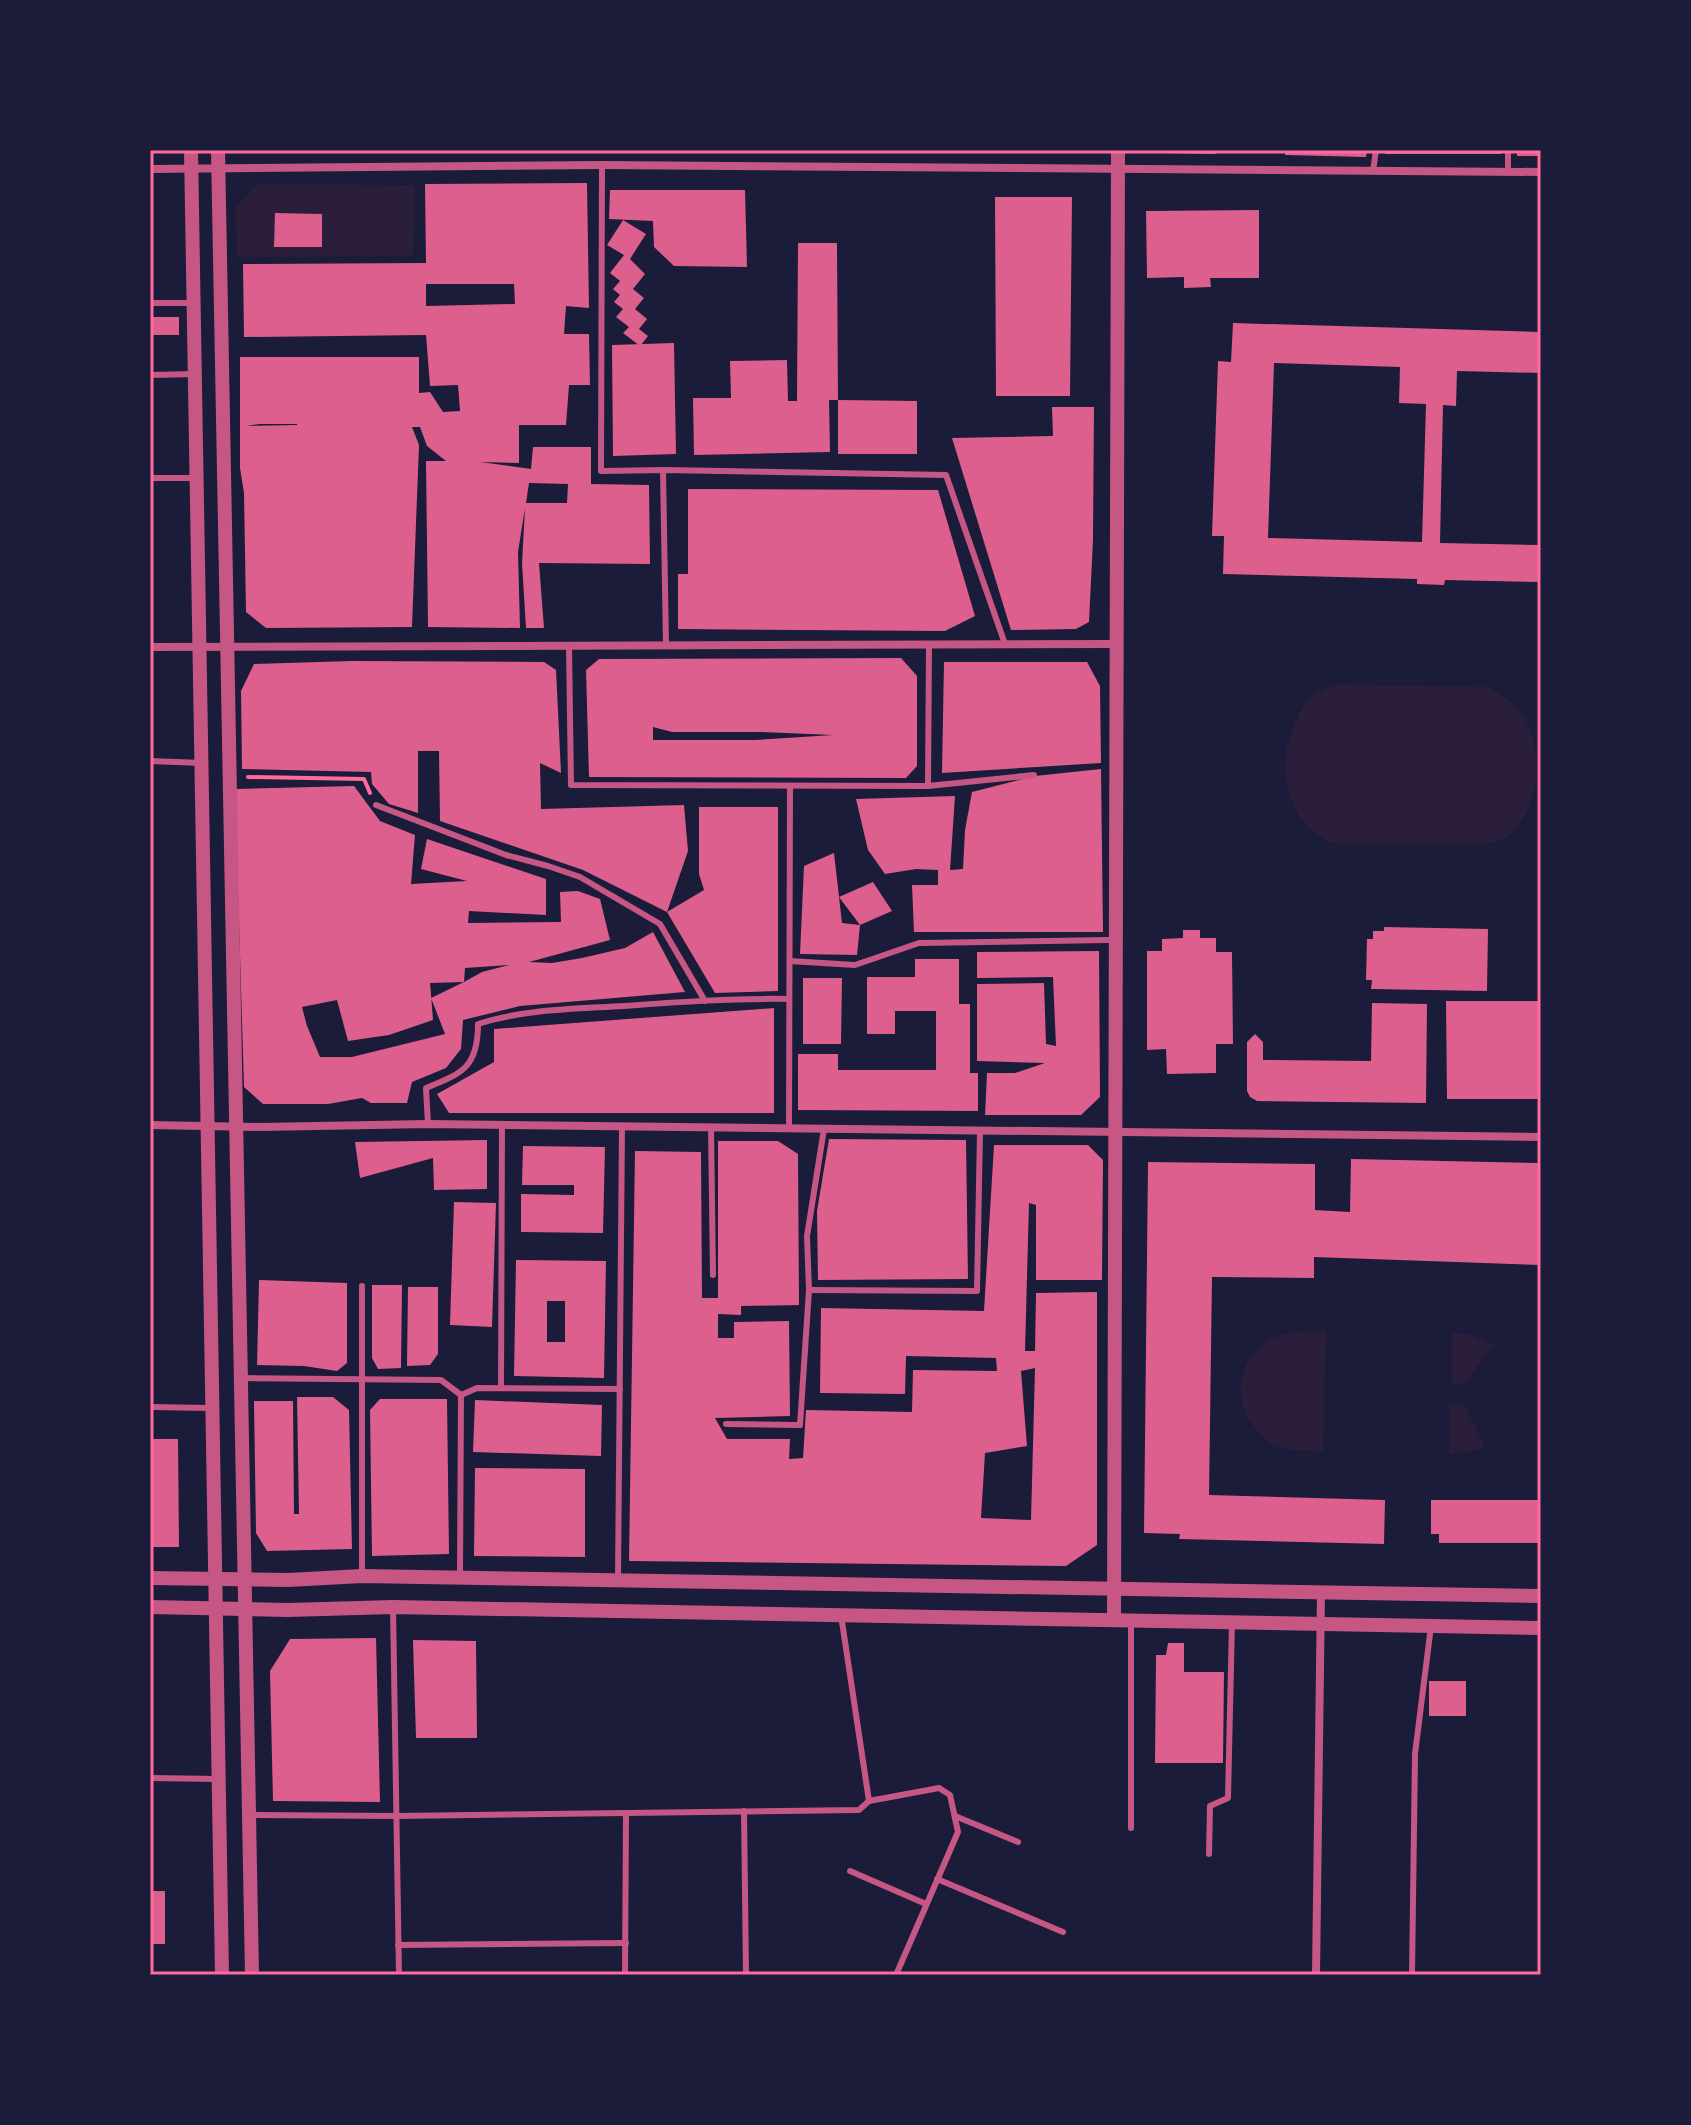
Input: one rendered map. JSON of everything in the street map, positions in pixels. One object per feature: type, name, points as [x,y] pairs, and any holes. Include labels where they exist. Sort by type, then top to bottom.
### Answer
[{"type":"street","points":[[191,150],[222,1975]]},
{"type":"street","points":[[218,150],[252,1975]]},
{"type":"street","points":[[1114,1620],[1118,150]]},
{"type":"street","points":[[150,169],[602,165],[1541,172]]},
{"type":"street","points":[[150,647],[1116,644]]},
{"type":"street","points":[[150,1125],[502,1124],[1541,1137]]},
{"type":"street","points":[[150,1578],[244,1580],[362,1576],[1541,1596]]},
{"type":"street","points":[[1316,1975],[1321,1592]]},
{"type":"street","points":[[150,1607],[393,1607],[1541,1628]]},
{"type":"lane","points":[[1373,171],[1376,150]]},
{"type":"lane","points":[[1508,150],[1508,172]]},
{"type":"lane","points":[[602,165],[601,471],[946,475],[1005,644]]},
{"type":"lane","points":[[150,303],[194,303]]},
{"type":"lane","points":[[150,375],[195,374]]},
{"type":"lane","points":[[663,470],[666,645]]},
{"type":"lane","points":[[150,478],[197,478]]},
{"type":"lane","points":[[928,786],[929,645]]},
{"type":"lane","points":[[569,646],[571,785],[928,786],[1034,775]]},
{"type":"lane","points":[[150,761],[202,763]]},
{"type":"lane","points":[[789,1129],[790,787]]},
{"type":"lane","points":[[376,805],[506,855],[580,877],[660,924],[705,1001]]},
{"type":"lane","points":[[790,961],[855,965],[919,943],[1108,940]]},
{"type":"lane","points":[[428,1124],[426,1088],[455,1076],[470,1062],[478,1048],[478,1024],[502,1017],[560,1010],[789,999]]},
{"type":"lane","points":[[501,1388],[502,1124]]},
{"type":"lane","points":[[618,1581],[622,1126]]},
{"type":"lane","points":[[711,1127],[713,1275]]},
{"type":"lane","points":[[726,1424],[800,1425],[809,1290],[807,1236],[824,1129]]},
{"type":"lane","points":[[809,1290],[977,1291],[980,1131]]},
{"type":"lane","points":[[362,1286],[362,1576]]},
{"type":"lane","points":[[241,1378],[441,1380],[461,1395]]},
{"type":"lane","points":[[461,1395],[477,1388],[620,1389]]},
{"type":"lane","points":[[460,1578],[461,1395]]},
{"type":"lane","points":[[150,1407],[213,1408]]},
{"type":"lane","points":[[393,1607],[399,1975]]},
{"type":"lane","points":[[841,1615],[869,1801]]},
{"type":"lane","points":[[1131,1620],[1131,1828]]},
{"type":"lane","points":[[1209,1854],[1210,1806],[1228,1798],[1232,1622]]},
{"type":"lane","points":[[1412,1975],[1415,1754],[1431,1626]]},
{"type":"lane","points":[[150,1778],[219,1779]]},
{"type":"lane","points":[[249,1815],[859,1810],[869,1801],[939,1788],[950,1795],[958,1832],[896,1975]]},
{"type":"lane","points":[[744,1811],[746,1975]]},
{"type":"lane","points":[[625,1975],[626,1813]]},
{"type":"lane","points":[[955,1816],[1018,1842]]},
{"type":"lane","points":[[850,1871],[926,1904]]},
{"type":"lane","points":[[937,1879],[1063,1932]]},
{"type":"lane","points":[[398,1945],[626,1943]]},
{"type":"path","points":[[229,776],[364,779],[376,805]]},
{"type":"shaded area","points":[[257,184],[415,185],[413,256],[237,257],[236,207]]},
{"type":"shaded area","points":[[1337,684],[1489,687],[1505,697],[1523,715],[1532,734],[1537,764],[1533,795],[1520,823],[1511,834],[1494,843],[1331,843],[1312,831],[1293,805],[1286,776],[1287,747],[1307,700]]},
{"type":"shaded area","points":[[1326,1331],[1323,1451],[1292,1450],[1271,1443],[1249,1419],[1241,1394],[1244,1370],[1257,1349],[1280,1335]]},
{"type":"shaded area","points":[[1452,1333],[1468,1334],[1493,1345],[1465,1384],[1451,1383]]},
{"type":"shaded area","points":[[1450,1405],[1464,1405],[1485,1447],[1449,1454]]},
{"type":"building","points":[[1161,150],[1216,150],[1216,154],[1161,153]]},
{"type":"building","points":[[1286,150],[1367,150],[1366,157],[1285,155]]},
{"type":"building","points":[[1386,150],[1501,150],[1501,154],[1385,154]]},
{"type":"building","points":[[1517,150],[1541,150],[1541,156],[1517,156]]},
{"type":"building","points":[[587,183],[589,308],[566,306],[564,334],[589,334],[590,385],[569,385],[566,425],[519,425],[519,463],[480,462],[531,469],[533,447],[591,447],[591,484],[649,485],[650,564],[539,563],[544,628],[526,628],[522,563],[525,508],[518,552],[520,628],[428,627],[426,461],[446,461],[427,446],[420,427],[412,427],[419,445],[412,627],[266,628],[246,612],[244,493],[240,468],[240,357],[419,357],[419,393],[430,392],[443,412],[460,411],[458,385],[430,386],[426,335],[244,337],[243,264],[426,263],[425,184]],"holes":[[[426,284],[514,284],[515,304],[426,306]],[[260,424],[297,424],[297,425],[246,426]],[[529,483],[568,484],[567,503],[526,503]]]},
{"type":"building","points":[[610,190],[745,190],[747,267],[674,266],[654,247],[653,221],[609,219]]},
{"type":"building","points":[[995,197],[1072,197],[1070,396],[996,396]]},
{"type":"building","points":[[1259,210],[1259,278],[1210,278],[1211,287],[1184,288],[1184,277],[1147,278],[1146,211]]},
{"type":"building","points":[[275,213],[322,214],[322,247],[274,247]]},
{"type":"building","points":[[623,220],[646,234],[630,259],[645,274],[633,289],[644,298],[635,309],[647,319],[639,329],[648,336],[640,346],[623,333],[629,327],[616,317],[623,309],[614,302],[620,295],[613,289],[620,281],[610,273],[624,255],[607,245]]},
{"type":"building","points":[[798,243],[837,243],[838,400],[829,400],[830,452],[694,455],[693,398],[731,398],[730,361],[787,360],[788,401],[797,401]]},
{"type":"building","points":[[150,317],[179,317],[179,335],[150,335]]},
{"type":"building","points":[[1233,323],[1541,332],[1541,373],[1457,371],[1456,406],[1443,405],[1440,543],[1541,545],[1541,582],[1445,580],[1444,585],[1417,584],[1417,579],[1223,574],[1224,536],[1212,536],[1218,361],[1231,362]],"holes":[[[1274,363],[1400,367],[1399,403],[1426,404],[1422,542],[1268,538]]]},
{"type":"building","points":[[674,343],[676,454],[613,456],[612,345]]},
{"type":"building","points":[[838,400],[917,401],[917,454],[838,454]]},
{"type":"building","points":[[1052,407],[1094,407],[1089,622],[1076,629],[1011,630],[952,438],[1053,436]]},
{"type":"building","points":[[688,489],[938,490],[975,616],[945,631],[678,629],[678,574],[688,574]]},
{"type":"building","points":[[901,658],[917,676],[917,766],[906,778],[589,777],[586,670],[599,659]],"holes":[[[653,727],[672,732],[761,732],[833,735],[755,740],[653,740]]]},
{"type":"building","points":[[544,662],[556,670],[561,773],[540,763],[541,809],[684,805],[688,851],[667,912],[583,870],[440,821],[439,751],[418,751],[418,813],[389,804],[372,784],[371,772],[242,769],[241,691],[254,664]]},
{"type":"building","points":[[944,662],[1087,662],[1100,686],[1101,763],[942,773]]},
{"type":"building","points":[[1101,769],[1103,932],[914,932],[912,885],[938,885],[938,870],[916,869],[885,874],[868,850],[856,799],[955,796],[950,870],[963,869],[965,830],[972,792],[1035,776]]},
{"type":"building","points":[[354,786],[380,821],[415,835],[411,884],[467,881],[421,869],[427,839],[546,879],[546,915],[469,911],[468,923],[561,922],[560,892],[578,891],[600,899],[610,940],[529,962],[552,963],[625,948],[653,932],[685,992],[520,1006],[463,1020],[461,1049],[446,1068],[412,1082],[407,1103],[371,1103],[362,1098],[328,1104],[263,1104],[244,1087],[235,789]],"holes":[[[509,965],[482,972],[464,982],[465,968]],[[464,982],[431,998],[430,983]],[[431,999],[445,1034],[352,1057],[320,1057],[302,1007],[337,1000],[348,1041],[389,1035],[433,1020]]]},
{"type":"building","points":[[699,807],[778,807],[778,991],[715,993],[667,912],[704,890],[699,874]]},
{"type":"building","points":[[834,853],[842,923],[860,925],[857,955],[800,954],[804,866]]},
{"type":"building","points":[[873,882],[892,911],[860,925],[839,897]]},
{"type":"building","points":[[1384,927],[1488,929],[1487,991],[1371,989],[1372,980],[1366,980],[1367,939],[1373,939],[1373,931],[1384,931]]},
{"type":"building","points":[[1183,930],[1200,930],[1200,938],[1216,938],[1216,952],[1232,952],[1233,1044],[1216,1044],[1216,1073],[1167,1074],[1166,1049],[1147,1050],[1147,951],[1162,951],[1162,939],[1183,938]]},
{"type":"building","points":[[1099,951],[1100,1097],[1081,1115],[985,1115],[987,1073],[1015,1073],[1045,1063],[977,1061],[977,984],[1044,983],[1046,1044],[1056,1046],[1053,977],[977,978],[977,952]]},
{"type":"building","points":[[915,959],[959,959],[959,1004],[970,1004],[970,1073],[978,1073],[978,1111],[798,1110],[798,1054],[838,1054],[838,1070],[936,1070],[936,1011],[895,1011],[895,1034],[867,1034],[867,977],[915,977]]},
{"type":"building","points":[[803,978],[842,978],[841,1044],[803,1044]]},
{"type":"building","points":[[1446,1001],[1541,1001],[1541,1099],[1447,1099]]},
{"type":"building","points":[[1372,1003],[1427,1004],[1426,1103],[1257,1101],[1250,1097],[1247,1091],[1247,1042],[1255,1034],[1263,1042],[1263,1060],[1371,1061]]},
{"type":"building","points":[[774,1008],[774,1113],[449,1113],[437,1094],[494,1062],[494,1029]]},
{"type":"building","points":[[829,1139],[966,1140],[968,1279],[818,1280],[817,1211]]},
{"type":"building","points":[[487,1140],[487,1189],[434,1190],[433,1158],[360,1178],[355,1142]]},
{"type":"building","points":[[718,1141],[778,1141],[798,1154],[799,1305],[741,1306],[741,1315],[718,1314],[718,1338],[734,1338],[734,1322],[789,1321],[790,1416],[715,1418],[727,1439],[790,1439],[789,1459],[803,1458],[806,1410],[912,1412],[913,1370],[997,1371],[996,1358],[906,1356],[905,1394],[820,1393],[821,1308],[984,1311],[994,1145],[1088,1145],[1103,1160],[1102,1280],[1036,1280],[1036,1205],[1029,1203],[1025,1351],[1035,1351],[1036,1293],[1097,1292],[1097,1545],[1066,1566],[629,1561],[635,1151],[701,1152],[702,1298],[718,1298]],"holes":[[[1035,1368],[1031,1520],[981,1518],[985,1453],[1027,1446],[1021,1371]]]},
{"type":"building","points":[[523,1146],[605,1147],[603,1233],[521,1232],[521,1194],[574,1195],[574,1185],[522,1185]]},
{"type":"building","points":[[1351,1159],[1541,1163],[1541,1265],[1314,1257],[1314,1278],[1212,1277],[1209,1495],[1385,1500],[1384,1544],[1179,1539],[1180,1534],[1144,1533],[1148,1162],[1315,1164],[1315,1210],[1350,1212]]},
{"type":"building","points":[[454,1202],[496,1203],[492,1327],[450,1325]]},
{"type":"building","points":[[516,1260],[606,1261],[604,1378],[514,1376]],"holes":[[[547,1301],[565,1301],[565,1342],[547,1342]]]},
{"type":"building","points":[[259,1280],[347,1283],[347,1363],[337,1371],[304,1366],[257,1365]]},
{"type":"building","points":[[372,1285],[402,1285],[401,1368],[378,1369],[372,1358]]},
{"type":"building","points":[[408,1287],[438,1287],[438,1354],[430,1365],[407,1366]]},
{"type":"building","points":[[297,1397],[333,1397],[349,1410],[352,1549],[267,1551],[256,1533],[254,1401],[293,1401],[294,1514],[299,1514]]},
{"type":"building","points":[[380,1399],[447,1399],[449,1554],[372,1556],[370,1410]]},
{"type":"building","points":[[475,1400],[602,1405],[601,1456],[473,1452]]},
{"type":"building","points":[[150,1439],[178,1439],[179,1547],[150,1547]]},
{"type":"building","points":[[475,1468],[585,1469],[585,1557],[474,1556]]},
{"type":"building","points":[[1431,1500],[1541,1500],[1541,1543],[1439,1543],[1439,1534],[1431,1534]]},
{"type":"building","points":[[376,1638],[380,1802],[273,1801],[270,1671],[290,1639]]},
{"type":"building","points":[[413,1640],[476,1641],[477,1738],[416,1738]]},
{"type":"building","points":[[1168,1643],[1184,1643],[1184,1672],[1224,1672],[1223,1763],[1155,1763],[1156,1655],[1166,1655]]},
{"type":"building","points":[[1429,1681],[1466,1681],[1466,1716],[1429,1716]]},
{"type":"building","points":[[150,1891],[165,1891],[165,1944],[150,1944]]}]
